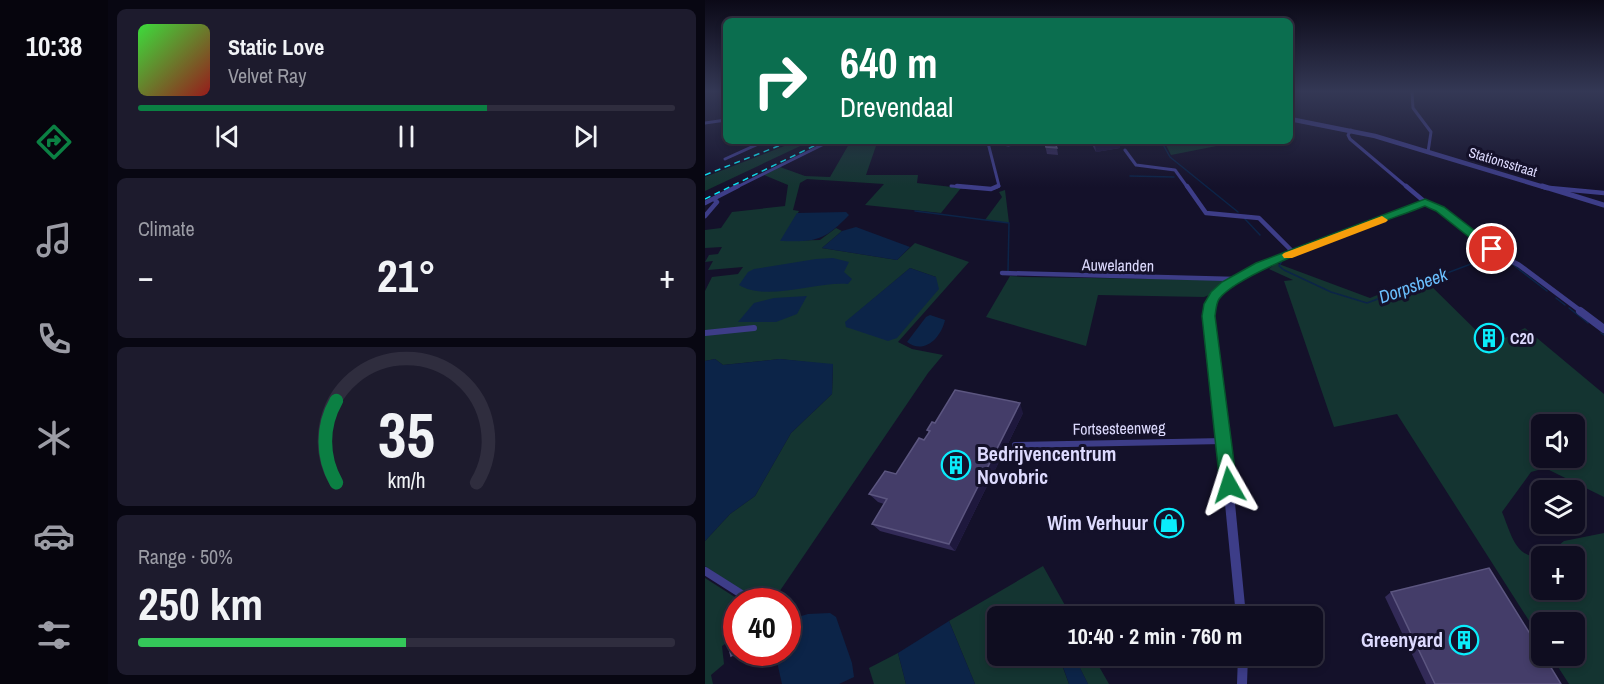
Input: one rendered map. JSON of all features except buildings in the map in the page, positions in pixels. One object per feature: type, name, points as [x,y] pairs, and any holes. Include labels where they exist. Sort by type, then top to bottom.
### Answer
[{"type":"street","name":"Stationsstraat","points":[[1317,124],[1351,130],[1604,205]]},
{"type":"street","points":[[1425,124],[1431,132],[1428,152]]},
{"type":"street","points":[[1351,130],[1348,137],[1425,202],[1440,209],[1498,254],[1519,265],[1604,329]]},
{"type":"street","points":[[725,159],[758,144]]},
{"type":"street","points":[[705,203],[824,144]]},
{"type":"street","points":[[951,186],[991,189],[999,186],[988,144]]},
{"type":"street","points":[[1125,150],[1135,165],[1175,170],[1206,213],[1259,218],[1294,253]]},
{"type":"street","points":[[1550,188],[1604,193]]},
{"type":"street","points":[[705,216],[717,202],[714,199]]},
{"type":"street","points":[[1240,606],[1224,441],[1208,316],[1210,304],[1215,295],[1234,279],[1425,202]]},
{"type":"street","name":"Auwelanden","points":[[1002,273],[1234,279]]},
{"type":"street","points":[[705,333],[755,328]]},
{"type":"street","name":"Fortsesteenweg","points":[[1015,445],[1224,441]]},
{"type":"street","points":[[705,571],[732,588]]},
{"type":"street","points":[[1242,684],[1243,666]]},
{"type":"green space","points":[[789,144],[805,144],[705,191],[705,177]]},
{"type":"green space","points":[[849,144],[877,144],[866,175],[918,175],[917,183],[961,188],[941,213],[865,205],[884,184],[807,179],[800,183],[793,210],[799,211],[781,241],[820,240],[836,228],[842,231],[822,248],[897,260],[915,243],[969,262],[898,342],[912,349],[943,355],[928,373],[782,588],[738,588],[705,566],[705,541],[730,514],[755,496],[791,433],[832,394],[833,365],[780,359],[723,365],[715,359],[705,361],[705,291],[712,277],[738,274],[743,267],[708,270],[713,261],[705,262],[709,255],[718,254],[722,247],[705,248],[705,230],[721,228],[732,212],[785,206],[788,185],[764,175],[780,167],[805,176],[830,177]],"holes":[[[910,268],[936,277],[846,327],[846,322]]]},
{"type":"green space","points":[[1166,144],[1227,144],[1171,155]]},
{"type":"green space","points":[[1005,190],[1009,223],[985,220],[1002,197],[999,192]]},
{"type":"green space","points":[[1276,263],[1370,298],[1422,277],[1491,345],[1525,328],[1604,394],[1604,497],[1585,488],[1585,480],[1569,480],[1545,468],[1531,472],[1502,512],[1515,543],[1531,556],[1531,600],[1585,600],[1585,546],[1558,546],[1564,541],[1604,533],[1604,684],[1569,684],[1557,666],[1585,666],[1585,612],[1531,612],[1531,624],[1397,414],[1334,427],[1284,281],[1293,280],[1269,269]]},
{"type":"green space","points":[[1010,276],[1226,280],[1212,294],[1204,297],[1098,295],[1086,346],[986,317]]},
{"type":"green space","points":[[1043,566],[1065,606],[987,606],[987,666],[1062,666],[1069,684],[975,684],[949,621]]},
{"type":"green space","points":[[705,578],[723,590],[723,665],[711,675],[713,684],[705,684]]},
{"type":"green space","points":[[898,653],[906,684],[874,684],[869,668]]},
{"type":"green space","points":[[1079,666],[1099,666],[1109,684],[1088,684]]},
{"type":"water","points":[[846,212],[849,215],[826,235],[811,240],[780,241],[797,213]]},
{"type":"water","points":[[856,227],[910,247],[897,260],[822,248],[842,231]]},
{"type":"water","points":[[833,258],[849,262],[844,272],[852,279],[848,284],[763,292],[739,285],[748,272],[754,269]]},
{"type":"water","points":[[910,268],[936,277],[939,289],[897,338],[888,341],[846,327],[845,322]]},
{"type":"water","points":[[807,296],[797,314],[776,322],[738,322],[754,303],[774,298]]},
{"type":"water","points":[[930,315],[945,320],[936,338],[931,343],[920,347],[907,342],[926,317]]},
{"type":"water","points":[[715,359],[723,365],[780,359],[833,364],[832,394],[791,433],[755,496],[730,514],[705,541],[705,361]]},
{"type":"water","points":[[830,613],[836,617],[852,663],[854,677],[839,684],[782,684],[778,666],[801,666],[801,616]]},
{"type":"water","points":[[949,621],[975,684],[906,684],[898,653]]},
{"type":"water","points":[[1063,666],[1079,666],[1088,684],[1069,684]]},
{"type":"waterway","name":"Dorpsbeek","points":[[1163,144],[1170,157],[1238,212]]},
{"type":"waterway","points":[[1130,176],[1174,177]]},
{"type":"waterway","points":[[915,211],[1009,223],[1008,272]]},
{"type":"waterway","name":"Dorpsbeek","points":[[1245,219],[1260,235]]},
{"type":"waterway","name":"Dorpsbeek","points":[[1282,261],[1279,266],[1284,270],[1331,292],[1367,303],[1495,255]]},
{"type":"waterway","name":"Dorpsbeek","points":[[1512,264],[1547,291]]},
{"type":"waterway","name":"Dorpsbeek","points":[[1556,298],[1565,305]]},
{"type":"waterway","name":"Dorpsbeek","points":[[1569,308],[1588,323]]},
{"type":"railway","points":[[705,175],[783,144]]},
{"type":"railway","points":[[705,199],[818,144]]},
{"type":"slow traffic","points":[[1288,255],[1382,220]]},
{"type":"place","name":"C20","points":[[1489,338]]},
{"type":"place","name":"Bedrijvencentrum Novobric","points":[[956,465]]},
{"type":"place","name":"Wim Verhuur","points":[[1169,523]]},
{"type":"place","name":"Greenyard","points":[[1464,640]]},
{"type":"route","points":[[1229,485],[1208,316],[1210,304],[1215,295],[1226,285],[1260,266],[1420,206],[1425,202],[1440,209],[1492,249]]}]
